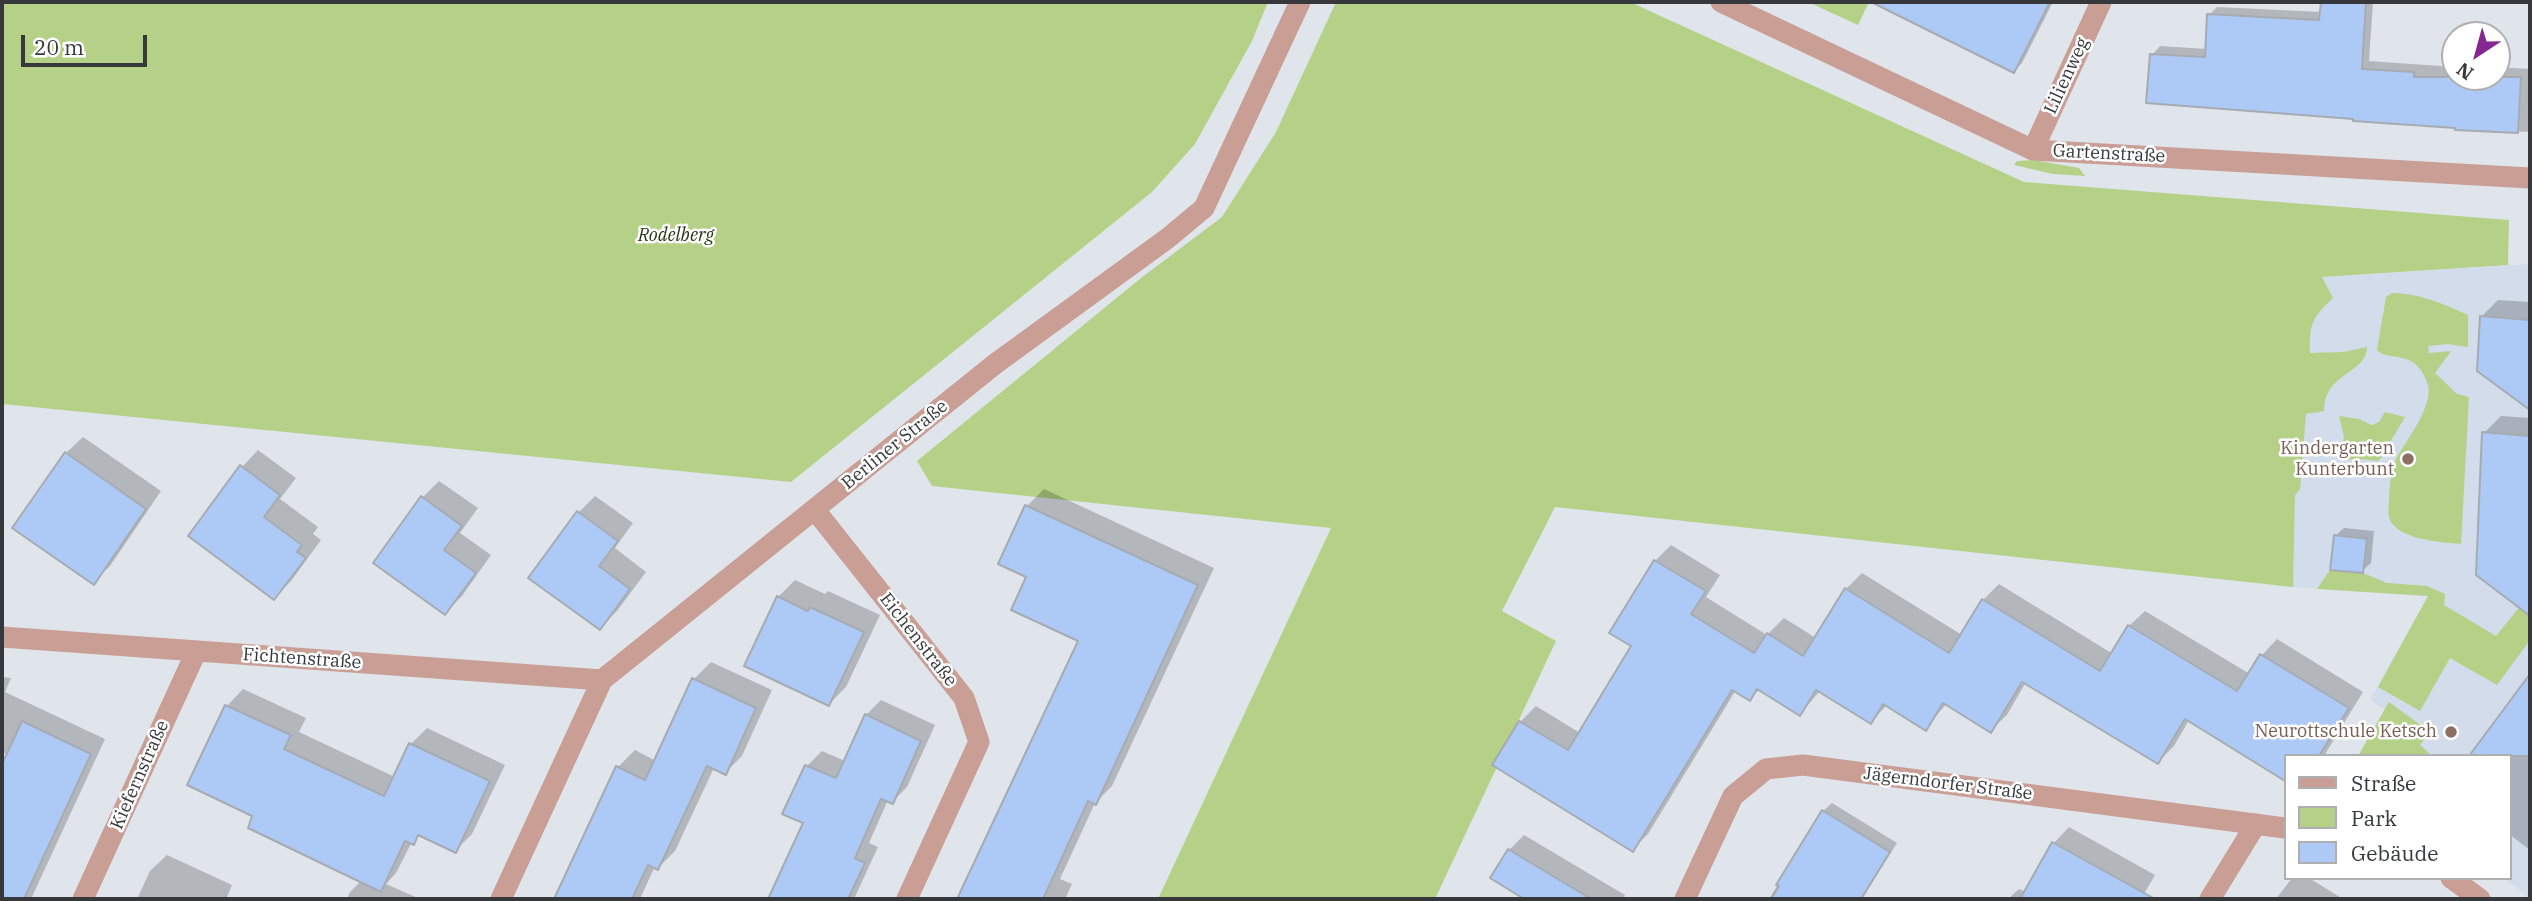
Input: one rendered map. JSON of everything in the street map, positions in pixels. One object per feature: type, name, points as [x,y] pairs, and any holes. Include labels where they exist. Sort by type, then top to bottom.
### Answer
[{"type":"street","name":"Berliner Straße","points":[[501,899],[602,680],[995,364],[1168,238],[1204,208],[1300,2]]},
{"type":"street","name":"Gartenstraße","points":[[1721,2],[2033,150],[2530,178]]},
{"type":"street","name":"Lilienweg","points":[[2033,150],[2101,2]]},
{"type":"street","name":"Eichenstraße","points":[[815,510],[964,698],[979,742],[907,899]]},
{"type":"street","name":"Fichtenstraße","points":[[2,637],[602,680]]},
{"type":"street","name":"Kiefernstraße","points":[[83,899],[196,652]]},
{"type":"street","name":"Jägerndorfer Straße","points":[[1685,899],[1733,796],[1766,769],[1804,765],[2284,828]]},
{"type":"street","points":[[2210,899],[2256,824]]},
{"type":"street","points":[[2454,880],[2480,899]]},
{"type":"shaded area","name":"Kindergarten Kunterbunt","points":[[2530,264],[2530,899],[2506,880],[2511,880],[2511,754],[2359,754],[2385,710],[2370,700],[2428,596],[2278,586],[2295,279]]},
{"type":"green space","name":"Rodelberg","points":[[2,2],[1268,2],[1252,41],[1195,144],[1152,192],[791,482],[2,404]]},
{"type":"green space","points":[[1336,2],[1630,2],[2024,182],[2509,220],[2508,265],[2322,277],[2333,298],[2313,322],[2310,353],[2343,352],[2367,347],[2360,363],[2331,388],[2324,411],[2306,414],[2300,489],[2295,495],[2293,587],[1555,507],[1502,611],[1556,641],[1435,899],[1158,899],[1331,528],[932,486],[917,461],[1141,278],[1222,217],[1276,132]]},
{"type":"green space","points":[[1808,2],[1869,2],[1858,25]]},
{"type":"green space","points":[[2034,160],[2079,168],[2085,176],[2053,174],[2014,165],[2017,161]]},
{"type":"green space","points":[[2392,293],[2422,297],[2468,315],[2468,347],[2448,344],[2428,346],[2429,353],[2451,351],[2435,373],[2457,394],[2469,397],[2461,544],[2431,541],[2409,535],[2393,525],[2389,517],[2394,464],[2419,422],[2429,391],[2422,371],[2415,364],[2377,350],[2386,297]]},
{"type":"green space","points":[[2385,412],[2405,417],[2379,461],[2340,460],[2344,437],[2339,416],[2359,419],[2372,425],[2379,422]]},
{"type":"green space","points":[[2330,570],[2363,573],[2387,583],[2427,586],[2445,594],[2444,605],[2496,636],[2530,594],[2530,640],[2497,685],[2450,658],[2420,711],[2378,687],[2428,596],[2317,589]]},
{"type":"green space","points":[[2389,702],[2430,732],[2420,745],[2428,754],[2359,754]]},
{"type":"building","points":[[1871,2],[2050,2],[2014,73]]},
{"type":"building","points":[[2321,2],[2366,2],[2362,69],[2414,72],[2414,77],[2441,77],[2441,91],[2511,91],[2511,77],[2521,77],[2518,133],[2146,103],[2150,54],[2205,57],[2207,14],[2319,20]]},
{"type":"building","points":[[2480,316],[2530,320],[2530,410],[2477,371]]},
{"type":"building","points":[[2482,432],[2530,436],[2530,616],[2476,575]]},
{"type":"building","points":[[65,452],[146,509],[94,585],[12,528]]},
{"type":"building","points":[[240,465],[280,495],[264,517],[302,545],[297,552],[306,558],[274,600],[188,536]]},
{"type":"building","points":[[421,496],[462,526],[444,550],[476,573],[445,615],[373,563]]},
{"type":"building","points":[[1025,505],[1198,585],[1096,805],[1088,801],[1043,899],[957,899],[1078,641],[1011,610],[1026,577],[998,564]]},
{"type":"building","points":[[577,511],[618,541],[599,566],[630,589],[600,630],[528,578]]},
{"type":"building","points":[[2334,535],[2367,539],[2363,573],[2330,570]]},
{"type":"building","points":[[1654,560],[1706,591],[1691,614],[1754,653],[1767,633],[1803,656],[1845,588],[1949,653],[1982,599],[2100,671],[2128,625],[2237,691],[2260,654],[2349,708],[2320,754],[2284,754],[2284,780],[2185,719],[2158,764],[2022,682],[1991,733],[1943,703],[1926,731],[1883,704],[1871,724],[1816,690],[1800,716],[1757,689],[1750,701],[1732,690],[1633,852],[1492,765],[1519,721],[1568,750],[1631,646],[1609,633]]},
{"type":"building","points":[[777,596],[808,611],[810,607],[864,632],[829,706],[744,666]]},
{"type":"building","points":[[2530,674],[2530,756],[2470,754]]},
{"type":"building","points":[[692,678],[756,708],[726,775],[707,766],[658,870],[648,865],[632,899],[554,899],[616,766],[645,780]]},
{"type":"building","points":[[225,705],[291,735],[284,749],[384,796],[409,743],[490,781],[456,853],[418,835],[414,845],[405,841],[381,892],[248,828],[252,816],[187,785]]},
{"type":"building","points":[[865,714],[921,741],[893,804],[881,799],[855,858],[865,863],[848,899],[768,899],[803,823],[782,814],[805,765],[836,778]]},
{"type":"building","points":[[22,721],[91,754],[24,899],[2,899],[2,764]]},
{"type":"building","points":[[1822,810],[1890,852],[1861,899],[1771,899],[1779,886],[1776,885]]},
{"type":"building","points":[[2052,842],[2155,899],[2020,899]]},
{"type":"building","points":[[1508,849],[1591,899],[1524,899],[1490,878]]},
{"type":"place","name":"Kindergarten Kunterbunt","points":[[2408,459]]},
{"type":"place","name":"Neurottschule Ketsch","points":[[2451,732]]}]
